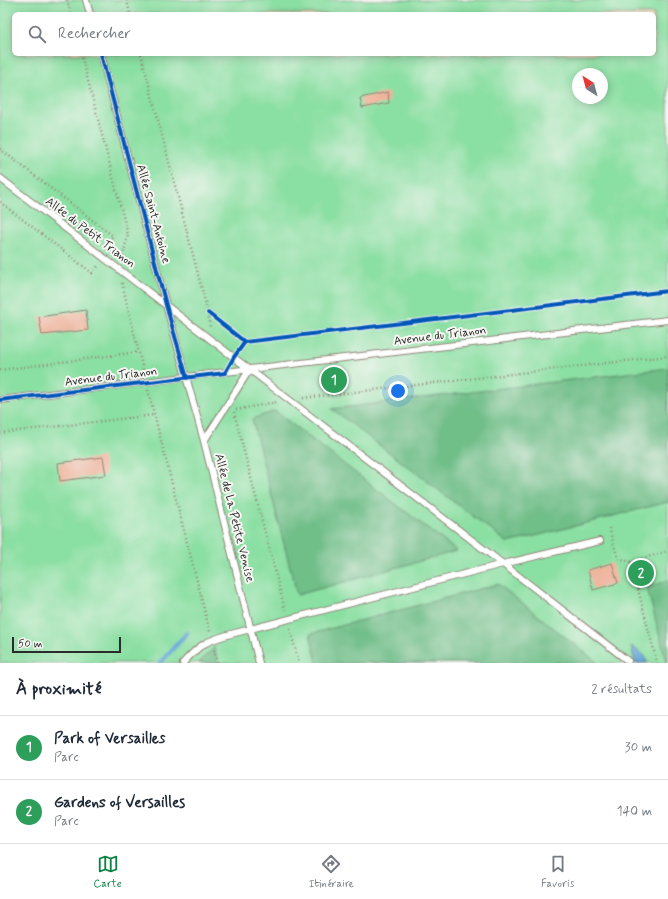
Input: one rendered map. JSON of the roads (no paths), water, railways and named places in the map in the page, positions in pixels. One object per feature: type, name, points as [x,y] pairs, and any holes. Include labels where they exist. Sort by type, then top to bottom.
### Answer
[{"type":"lane","points":[[86,0],[89,12]]},
{"type":"lane","name":"Allée Saint-Antoine","points":[[101,56],[166,306],[187,378]]},
{"type":"lane","name":"Allée du Petit Trianon","points":[[0,178],[628,661]]},
{"type":"lane","name":"Avenue du Trianon","points":[[0,400],[668,320]]},
{"type":"lane","points":[[204,441],[250,369]]},
{"type":"lane","name":"Allée de La Petite Venise","points":[[187,378],[259,663]]},
{"type":"lane","points":[[183,663],[204,643],[212,639],[503,564],[600,541]]},
{"type":"water","points":[[631,646],[645,656],[647,663],[635,663]]},
{"type":"waterway","points":[[160,663],[187,633]]},
{"type":"place","name":"Park of Versailles","points":[[334,380]]},
{"type":"place","name":"Gardens of Versailles","points":[[641,573]]}]
